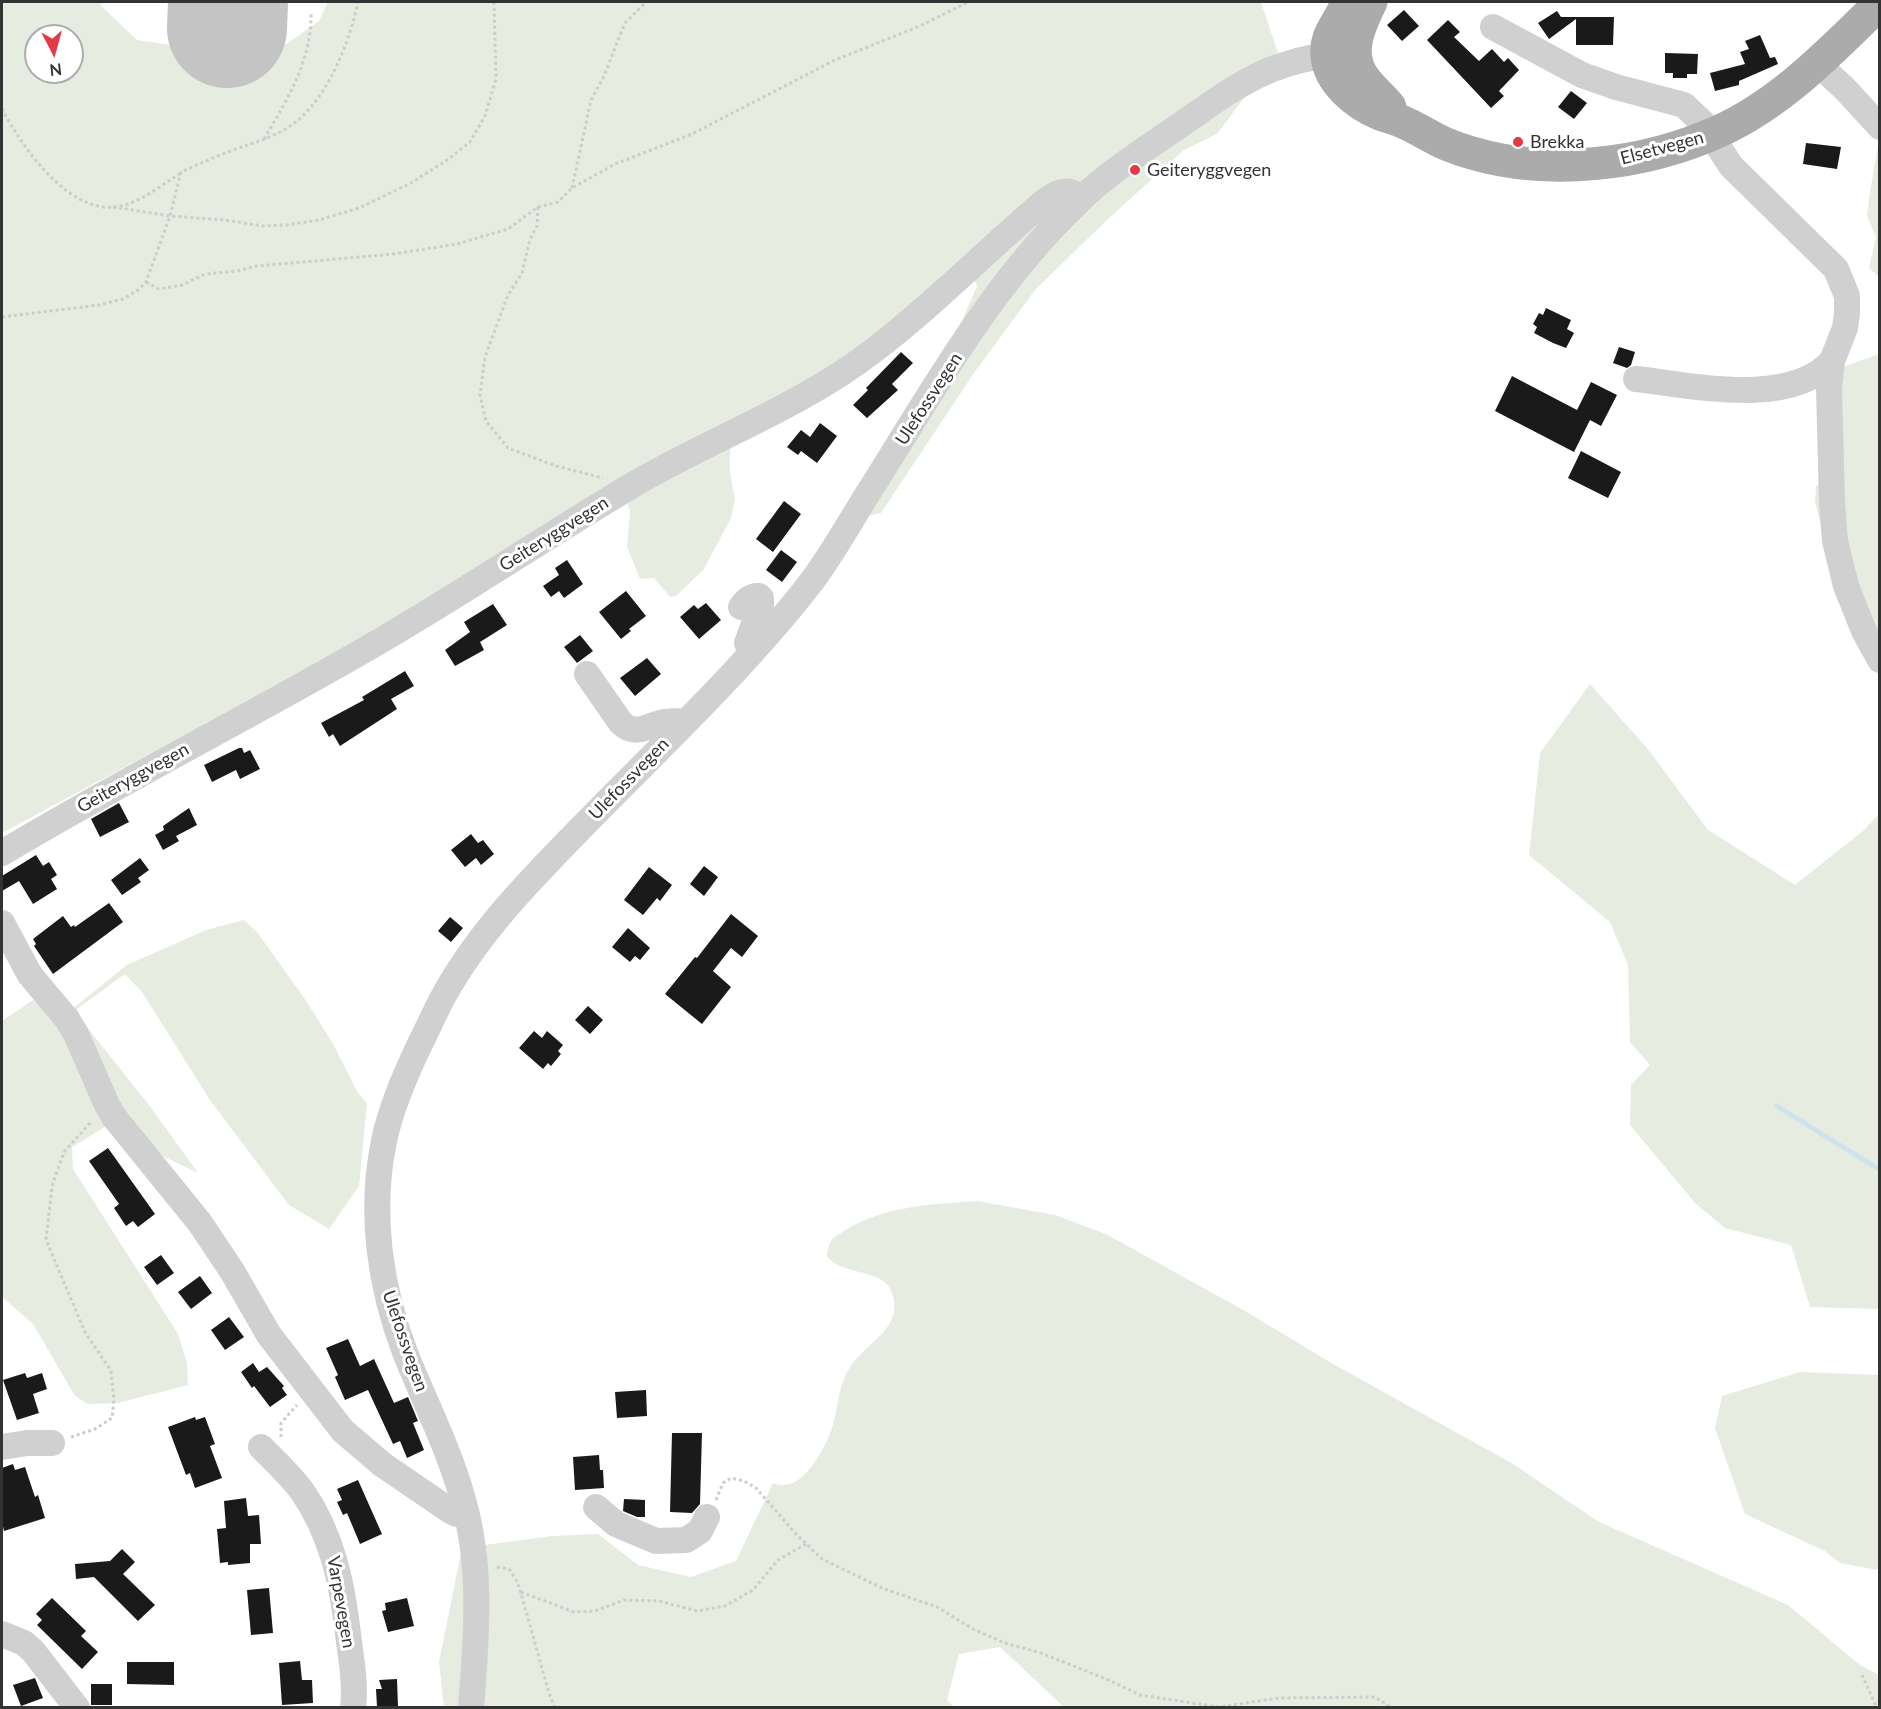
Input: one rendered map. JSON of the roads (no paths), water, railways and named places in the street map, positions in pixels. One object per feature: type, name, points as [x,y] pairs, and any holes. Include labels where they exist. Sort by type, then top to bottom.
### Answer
[{"type":"main road","points":[[1347,2],[1330,31],[1340,54],[1357,35],[1371,2]]},
{"type":"main road","name":"Elsetvegen","points":[[1340,54],[1328,63],[1338,84],[1348,93],[1378,113],[1405,123],[1446,144],[1466,151],[1518,162],[1546,164],[1606,162],[1664,151],[1710,136],[1758,110],[1817,63],[1880,3]]},
{"type":"street","points":[[1493,27],[1582,75],[1616,87],[1684,105],[1696,114],[1731,165],[1836,269],[1846,296],[1847,313],[1845,328],[1832,361],[1829,416],[1835,541],[1846,586],[1864,631],[1880,660]]},
{"type":"street","name":"Ulefossvegen","points":[[471,1707],[477,1602],[467,1515],[451,1463],[405,1353],[387,1293],[378,1237],[379,1168],[389,1121],[408,1068],[444,995],[486,934],[533,877],[751,653],[811,582],[985,312],[1041,239],[1082,198],[1133,157],[1219,99],[1264,73],[1284,65],[1340,54]]},
{"type":"street","points":[[1817,63],[1880,127]]},
{"type":"street","name":"Geiteryggvegen","points":[[2,853],[129,779],[368,649],[632,485],[831,380],[873,351],[935,300],[1012,229],[1054,194],[1074,192],[1082,198]]},
{"type":"street","points":[[1636,379],[1751,390],[1777,387],[1812,377],[1825,369],[1832,361]]},
{"type":"street","points":[[741,607],[753,596],[761,598],[747,643],[751,653]]},
{"type":"street","points":[[587,674],[621,723],[629,728],[642,730],[664,722],[685,721]]},
{"type":"street","points":[[2,923],[30,975],[67,1019],[76,1034],[107,1105],[128,1136],[212,1240],[269,1335],[310,1390],[343,1431],[376,1460],[449,1510],[467,1515]]},
{"type":"street","points":[[2,1447],[27,1443],[52,1443]]},
{"type":"street","name":"Varpevegen","points":[[261,1447],[302,1491],[318,1518],[333,1554],[345,1612],[354,1679],[353,1707]]},
{"type":"street","points":[[596,1507],[616,1524],[656,1541],[686,1540],[700,1531],[707,1517]]},
{"type":"street","points":[[2,1634],[24,1643],[33,1651],[77,1707]]},
{"type":"waterway","points":[[1777,1106],[1880,1170]]},
{"type":"place","name":"Brekka","points":[[1518,142]]},
{"type":"place","name":"Geiteryggvegen","points":[[1135,170]]}]
